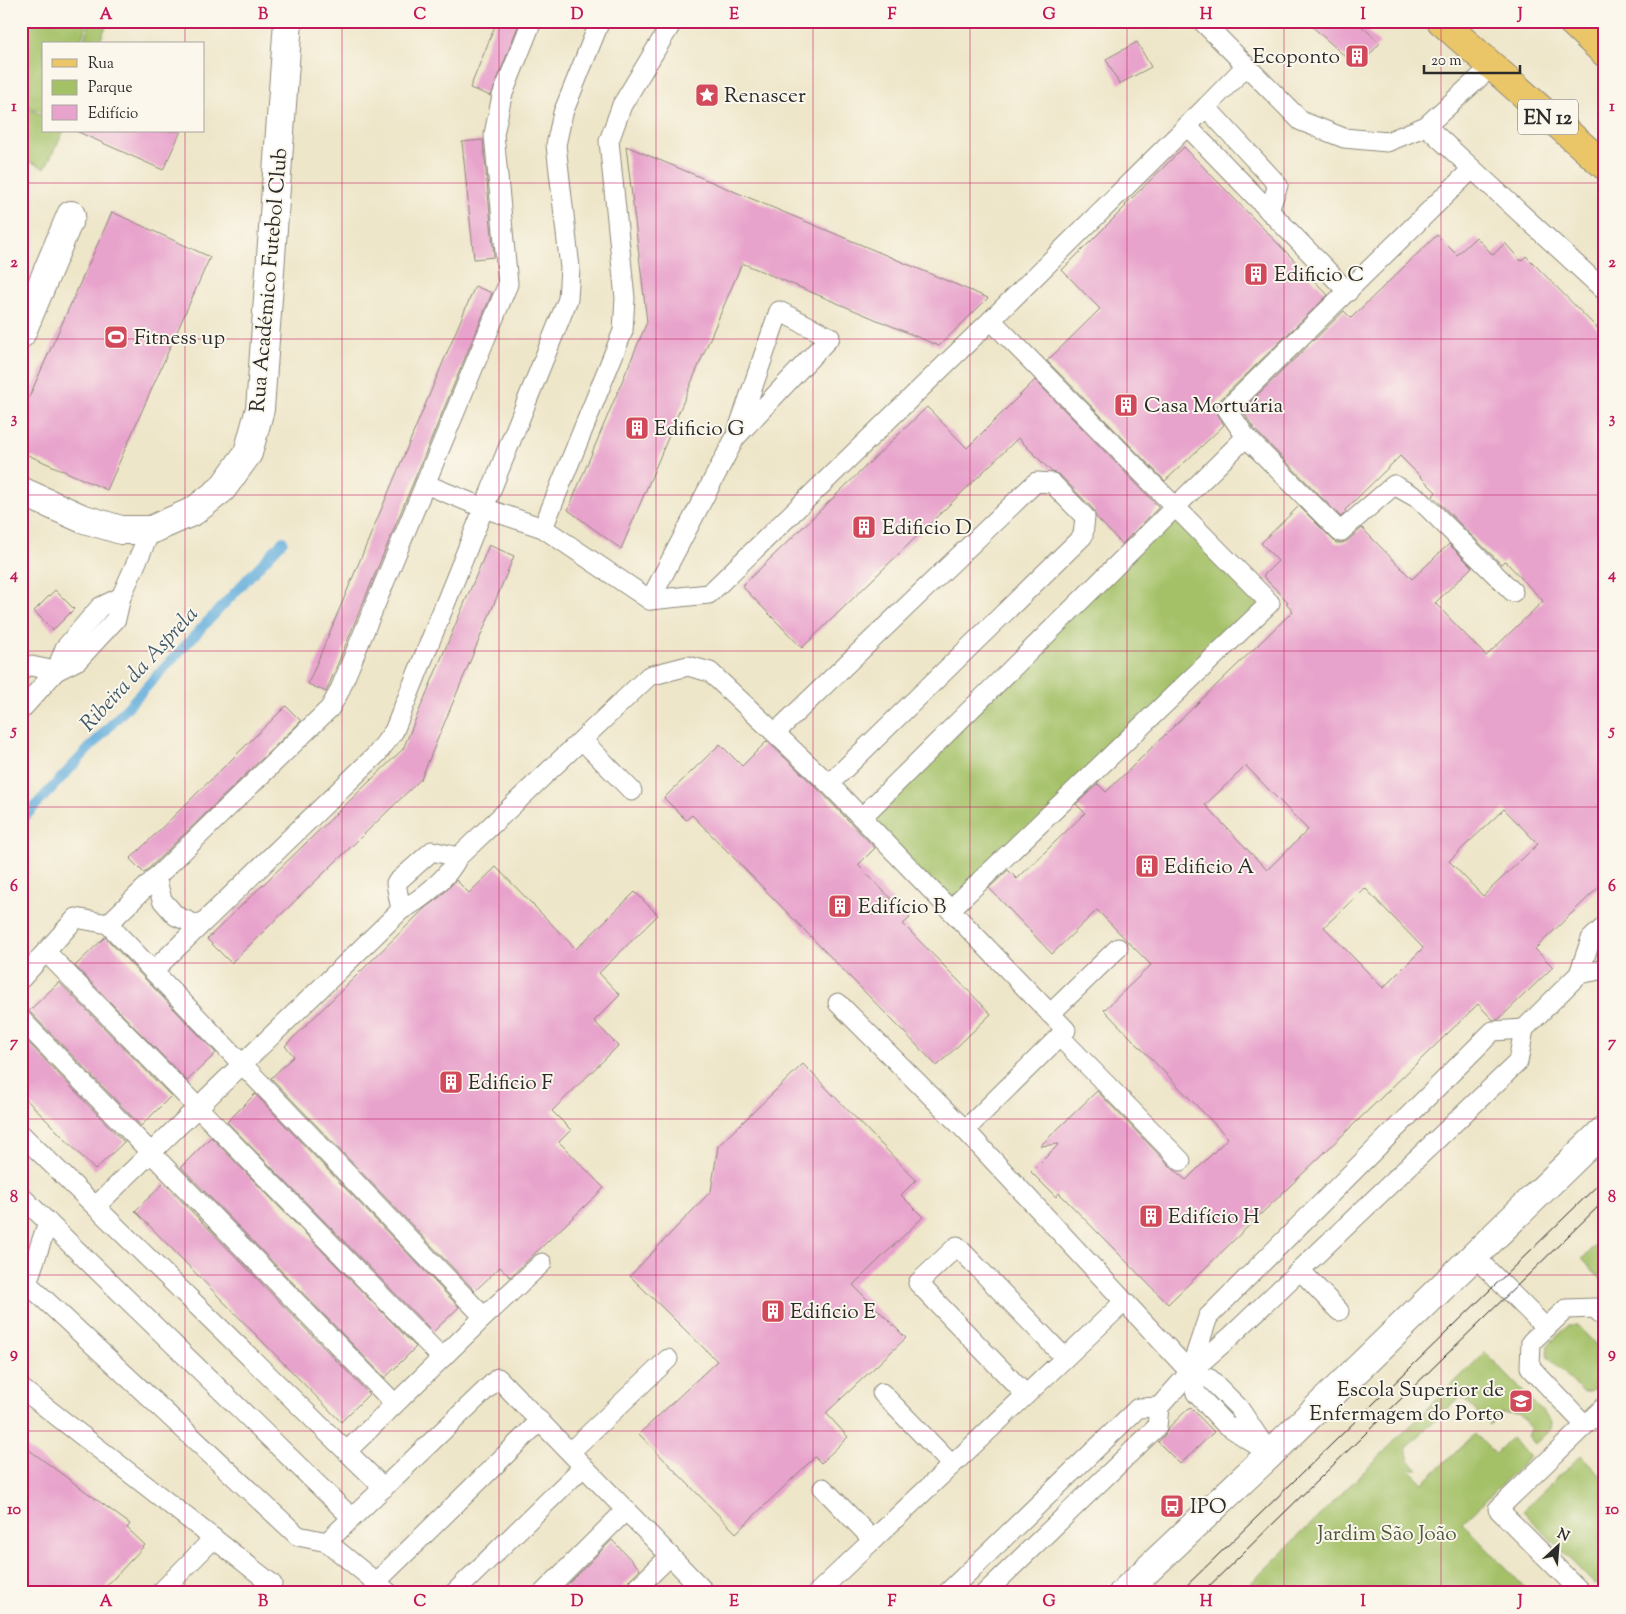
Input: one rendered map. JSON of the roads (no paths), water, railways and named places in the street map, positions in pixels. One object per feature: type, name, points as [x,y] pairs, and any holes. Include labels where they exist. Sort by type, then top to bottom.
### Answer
[{"type":"main road","name":"EN 12","points":[[1441,21],[1605,166]]},
{"type":"street","name":"Rua Académico Futebol Club","points":[[21,491],[82,518],[113,528],[121,530],[151,530],[194,511],[222,489],[248,454],[260,409],[288,21]]},
{"type":"street","points":[[21,334],[71,215]]},
{"type":"street","points":[[1123,1593],[1270,1454],[1605,1129]]},
{"type":"lane","points":[[108,924],[330,708],[339,692],[508,284],[494,134],[502,96],[532,21]]},
{"type":"lane","points":[[153,971],[377,754],[394,731],[568,299],[570,268],[556,145],[563,113],[598,26],[595,21]]},
{"type":"lane","points":[[543,528],[623,331],[625,298],[609,141],[622,105],[672,21]]},
{"type":"lane","points":[[1202,21],[1300,121],[1344,138],[1387,142],[1426,126],[1491,67]]},
{"type":"lane","points":[[425,484],[484,508],[543,528],[650,600],[709,594],[991,320],[1246,66]]},
{"type":"lane","points":[[1206,107],[1278,185],[1270,211]]},
{"type":"lane","points":[[1187,126],[1348,292]]},
{"type":"lane","points":[[1426,126],[1605,290]]},
{"type":"lane","points":[[1472,169],[1227,409],[1246,438],[1340,532],[1394,485],[1419,499],[1513,592]]},
{"type":"lane","points":[[650,600],[735,438],[779,311],[830,337],[735,438]]},
{"type":"lane","points":[[950,910],[1270,603],[991,320]]},
{"type":"lane","points":[[862,818],[1246,438]]},
{"type":"lane","points":[[776,732],[1036,482],[1052,483],[1085,517],[1083,536],[829,784]]},
{"type":"lane","points":[[21,710],[56,672],[65,648],[100,607],[121,597],[151,530]]},
{"type":"lane","points":[[21,671],[26,665],[56,672]]},
{"type":"lane","points":[[96,1206],[401,910],[412,904],[452,869],[458,857],[649,676],[688,666],[710,672],[776,732],[829,784],[1066,1030],[965,1130]]},
{"type":"lane","points":[[582,740],[632,791]]},
{"type":"lane","points":[[401,910],[396,883],[432,851],[458,857]]},
{"type":"lane","points":[[156,877],[162,900],[176,916],[199,926]]},
{"type":"lane","points":[[21,979],[76,918],[108,924],[484,1317]]},
{"type":"lane","points":[[985,1593],[1157,1427],[1159,1407],[1190,1372],[1230,1337],[1518,1062],[1524,1029],[1580,974],[1591,939],[1605,926]]},
{"type":"lane","points":[[1050,1014],[1118,948]]},
{"type":"lane","points":[[46,952],[442,1358]]},
{"type":"lane","points":[[1580,974],[1605,970]]},
{"type":"lane","points":[[838,1003],[965,1130],[1190,1372],[1196,1393],[1224,1423],[1270,1454]]},
{"type":"lane","points":[[21,1019],[395,1404]]},
{"type":"lane","points":[[1190,1372],[1208,1316],[1493,1031],[1524,1029]]},
{"type":"lane","points":[[1060,1037],[1181,1161]]},
{"type":"lane","points":[[21,1134],[384,1488]]},
{"type":"lane","points":[[21,1196],[352,1518]]},
{"type":"lane","points":[[48,1222],[28,1282],[298,1536],[327,1542],[383,1588],[540,1421]]},
{"type":"lane","points":[[1299,1225],[1321,1250]]},
{"type":"lane","points":[[1026,1395],[918,1284],[957,1246],[1065,1358]]},
{"type":"lane","points":[[1474,1256],[1546,1328]]},
{"type":"lane","points":[[347,1451],[542,1263]]},
{"type":"lane","points":[[1300,1270],[1339,1311]]},
{"type":"lane","points":[[816,1593],[1124,1302]]},
{"type":"lane","points":[[1585,1425],[1530,1367],[1531,1342],[1566,1309],[1596,1308],[1605,1318]]},
{"type":"lane","points":[[570,1452],[668,1359]]},
{"type":"lane","points":[[327,1542],[498,1378],[706,1593]]},
{"type":"lane","points":[[21,1388],[272,1584]]},
{"type":"lane","points":[[882,1392],[952,1465]]},
{"type":"lane","points":[[1582,1593],[1498,1509],[1605,1406]]},
{"type":"lane","points":[[947,1593],[1138,1408],[1159,1407]]},
{"type":"lane","points":[[454,1593],[583,1467]]},
{"type":"lane","points":[[823,1488],[873,1540]]},
{"type":"lane","points":[[543,1593],[626,1510]]},
{"type":"lane","points":[[160,1593],[214,1538]]},
{"type":"lane","points":[[632,1593],[670,1556]]},
{"type":"waterway","name":"Ribeira da Asprela","points":[[21,821],[283,541]]},
{"type":"tram line","points":[[1179,1593],[1605,1178]]},
{"type":"tram line","points":[[1202,1593],[1605,1200]]},
{"type":"place","name":"Ecoponto","points":[[1357,56]]},
{"type":"place","name":"Renascer","points":[[707,95]]},
{"type":"place","name":"Edificio C","points":[[1256,274]]},
{"type":"place","name":"Fitness up","points":[[116,337]]},
{"type":"place","name":"Casa Mortuária","points":[[1126,405]]},
{"type":"place","name":"Edificio G","points":[[637,428]]},
{"type":"place","name":"Edificio D","points":[[864,527]]},
{"type":"place","name":"Edificio A","points":[[1147,866]]},
{"type":"place","name":"Edifício B","points":[[840,906]]},
{"type":"place","name":"Edificio F","points":[[451,1082]]},
{"type":"place","name":"Edifício H","points":[[1151,1216]]},
{"type":"place","name":"Edificio E","points":[[773,1311]]},
{"type":"place","name":"Escola Superior de Enfermagem do Porto","points":[[1521,1401]]},
{"type":"place","name":"IPO","points":[[1172,1506]]},
{"type":"park label","name":"Jardim São João","points":[[1387,1533]]}]
